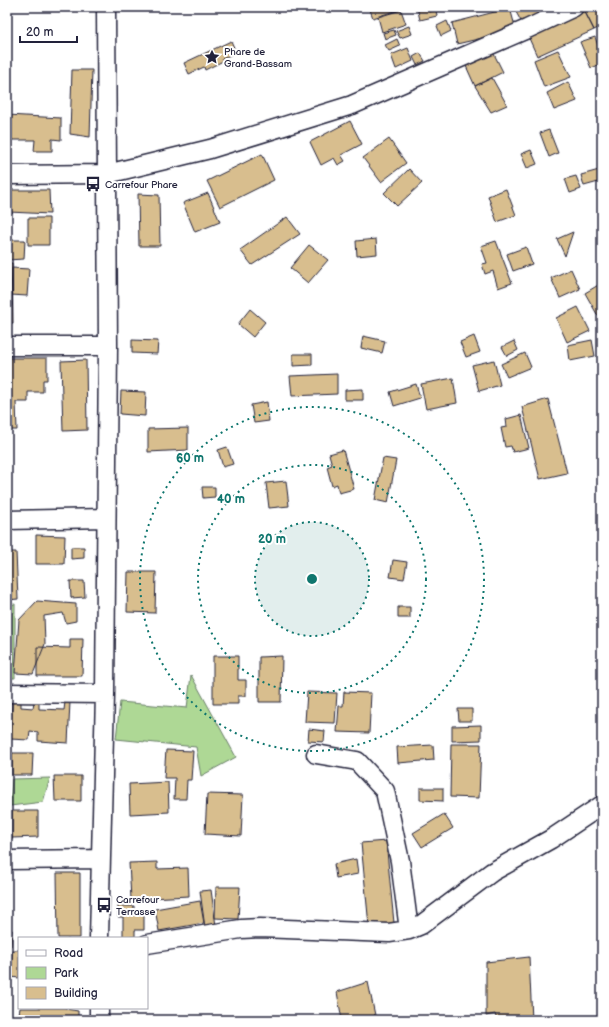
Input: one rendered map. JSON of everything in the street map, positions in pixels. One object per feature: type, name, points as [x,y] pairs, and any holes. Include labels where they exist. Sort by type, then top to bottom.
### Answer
[{"type":"street","points":[[99,937],[105,694],[108,346],[106,7]]},
{"type":"street","points":[[7,175],[107,174],[210,149],[352,105],[574,7]]},
{"type":"street","points":[[7,346],[108,346]]},
{"type":"street","points":[[7,520],[106,518]]},
{"type":"street","points":[[7,693],[105,694]]},
{"type":"street","points":[[316,754],[357,761],[385,791],[400,861],[409,930]]},
{"type":"street","points":[[148,944],[234,930],[260,928],[389,932],[409,930],[421,925],[492,872],[551,839],[602,805]]},
{"type":"street","points":[[7,860],[101,859]]},
{"type":"street","points":[[99,1009],[99,1020]]},
{"type":"green space","points":[[15,604],[15,678],[7,678],[7,605]]},
{"type":"green space","points":[[191,675],[236,757],[201,776],[196,747],[116,739],[120,702],[187,708]]},
{"type":"green space","points":[[50,778],[43,802],[10,806],[12,779]]},
{"type":"building","points":[[369,7],[400,7],[401,9],[373,18]]},
{"type":"building","points":[[417,7],[428,7],[429,12],[436,10],[437,16],[420,20]]},
{"type":"building","points":[[526,7],[561,7],[523,25],[516,12]]},
{"type":"building","points":[[591,7],[602,7],[602,26],[594,30],[584,10]]},
{"type":"building","points":[[510,8],[516,30],[457,44],[452,23]]},
{"type":"building","points":[[401,10],[406,24],[382,32],[378,17]]},
{"type":"building","points":[[584,10],[594,30],[537,56],[528,36]]},
{"type":"building","points":[[447,21],[451,31],[441,36],[437,26]]},
{"type":"building","points":[[409,26],[412,34],[400,38],[396,31]]},
{"type":"building","points":[[394,30],[396,35],[385,39],[383,33]]},
{"type":"building","points":[[595,37],[602,57],[602,64],[591,68],[580,42]]},
{"type":"building","points":[[397,39],[400,46],[389,51],[385,45]]},
{"type":"building","points":[[231,41],[236,52],[222,59],[223,61],[205,70],[204,67],[189,74],[184,63]]},
{"type":"building","points":[[408,48],[413,61],[396,69],[391,55]]},
{"type":"building","points":[[558,50],[571,77],[544,87],[534,60]]},
{"type":"building","points":[[493,52],[503,72],[475,86],[466,66]]},
{"type":"building","points":[[420,53],[425,61],[417,65],[413,57]]},
{"type":"building","points":[[72,70],[92,70],[90,137],[70,134]]},
{"type":"building","points":[[492,78],[507,105],[491,112],[475,86]]},
{"type":"building","points":[[568,82],[577,101],[554,110],[547,93]]},
{"type":"building","points":[[7,115],[61,118],[61,140],[52,139],[52,151],[34,151],[35,140],[7,140]]},
{"type":"building","points":[[350,121],[362,144],[341,155],[345,161],[338,165],[334,158],[321,165],[310,142]]},
{"type":"building","points":[[549,130],[558,153],[549,157],[540,133]]},
{"type":"building","points":[[389,139],[406,163],[381,182],[363,158]]},
{"type":"building","points":[[531,150],[537,164],[527,168],[521,154]]},
{"type":"building","points":[[262,154],[274,180],[220,207],[207,181]]},
{"type":"building","points":[[409,169],[422,183],[397,206],[384,193]]},
{"type":"building","points":[[599,170],[602,181],[584,186],[581,175]]},
{"type":"building","points":[[576,176],[581,189],[570,193],[565,179]]},
{"type":"building","points":[[506,189],[516,215],[497,222],[488,196]]},
{"type":"building","points":[[7,190],[49,190],[50,214],[9,212],[10,219],[7,218]]},
{"type":"building","points":[[208,193],[220,222],[195,232],[183,203]]},
{"type":"building","points":[[138,194],[159,195],[160,246],[139,246]]},
{"type":"building","points":[[287,217],[300,234],[252,265],[240,250]]},
{"type":"building","points":[[28,218],[49,218],[49,245],[28,245]]},
{"type":"building","points":[[573,232],[565,256],[557,239]]},
{"type":"building","points":[[376,239],[377,254],[357,256],[356,241]]},
{"type":"building","points":[[7,240],[25,240],[24,259],[7,260]]},
{"type":"building","points":[[496,241],[512,283],[498,288],[493,271],[485,274],[482,264],[487,263],[481,246]]},
{"type":"building","points":[[309,245],[328,260],[308,283],[290,268]]},
{"type":"building","points":[[526,247],[532,264],[513,271],[507,254]]},
{"type":"building","points":[[7,263],[12,263],[13,323],[7,323]]},
{"type":"building","points":[[12,268],[29,269],[27,296],[11,295]]},
{"type":"building","points":[[571,269],[580,289],[560,298],[551,278]]},
{"type":"building","points":[[600,284],[602,289],[602,313],[598,316],[585,293]]},
{"type":"building","points":[[578,307],[590,331],[567,342],[556,318]]},
{"type":"building","points":[[250,309],[265,322],[253,337],[238,324]]},
{"type":"building","points":[[363,336],[385,341],[382,353],[361,348]]},
{"type":"building","points":[[474,336],[480,352],[466,357],[460,342]]},
{"type":"building","points":[[132,340],[158,341],[157,354],[132,353]]},
{"type":"building","points":[[592,340],[595,356],[570,361],[568,345]]},
{"type":"building","points":[[514,341],[518,350],[507,356],[502,347]]},
{"type":"building","points":[[525,353],[531,367],[507,377],[501,364]]},
{"type":"building","points":[[293,354],[312,354],[312,365],[293,366]]},
{"type":"building","points":[[7,358],[47,358],[47,380],[43,380],[43,392],[28,392],[28,402],[16,402],[17,430],[7,430]]},
{"type":"building","points":[[86,360],[87,430],[63,431],[61,361]]},
{"type":"building","points":[[494,360],[500,385],[479,391],[472,365]]},
{"type":"building","points":[[337,374],[337,394],[292,396],[290,376]]},
{"type":"building","points":[[453,378],[457,403],[426,409],[421,384]]},
{"type":"building","points":[[416,384],[420,398],[394,406],[390,392]]},
{"type":"building","points":[[363,389],[363,400],[345,400],[345,390]]},
{"type":"building","points":[[121,391],[146,392],[145,416],[120,414]]},
{"type":"building","points":[[548,399],[567,473],[540,479],[522,407]]},
{"type":"building","points":[[267,402],[269,421],[254,423],[251,405]]},
{"type":"building","points":[[521,415],[529,448],[513,452],[511,446],[505,447],[501,428],[507,427],[506,419]]},
{"type":"building","points":[[188,428],[188,450],[148,452],[148,429]]},
{"type":"building","points":[[227,447],[233,464],[223,467],[218,450]]},
{"type":"building","points":[[343,450],[354,489],[339,493],[337,484],[332,486],[327,467],[332,465],[329,454]]},
{"type":"building","points":[[383,458],[396,460],[388,503],[375,500]]},
{"type":"building","points":[[286,481],[289,506],[269,508],[266,483]]},
{"type":"building","points":[[202,487],[215,487],[215,497],[203,498]]},
{"type":"building","points":[[36,535],[65,536],[64,564],[36,564]]},
{"type":"building","points":[[71,547],[84,547],[84,558],[71,559]]},
{"type":"building","points":[[7,552],[16,552],[18,599],[7,600]]},
{"type":"building","points":[[393,560],[407,562],[404,579],[390,577]]},
{"type":"building","points":[[128,572],[156,572],[155,613],[127,612]]},
{"type":"building","points":[[70,581],[84,581],[85,597],[71,598]]},
{"type":"building","points":[[37,601],[76,604],[76,621],[66,623],[63,613],[44,616],[45,644],[33,674],[15,673],[19,620]]},
{"type":"building","points":[[398,607],[410,607],[410,618],[398,618]]},
{"type":"building","points":[[70,639],[83,639],[82,676],[37,676],[37,647],[70,648]]},
{"type":"building","points":[[213,656],[238,656],[238,680],[246,680],[246,696],[238,696],[238,704],[213,704]]},
{"type":"building","points":[[282,656],[281,702],[259,702],[259,657]]},
{"type":"building","points":[[307,692],[337,693],[335,723],[305,722]]},
{"type":"building","points":[[344,692],[371,693],[369,733],[337,732],[339,706],[343,706]]},
{"type":"building","points":[[12,701],[21,702],[21,707],[33,708],[34,702],[39,702],[39,709],[64,710],[65,702],[70,702],[68,743],[38,741],[38,732],[30,731],[29,740],[10,739]]},
{"type":"building","points":[[458,709],[472,709],[472,721],[459,721]]},
{"type":"building","points":[[481,725],[481,740],[452,741],[452,726]]},
{"type":"building","points":[[309,729],[325,731],[324,742],[308,741]]},
{"type":"building","points":[[451,744],[481,744],[479,798],[450,797]]},
{"type":"building","points":[[433,745],[434,760],[398,763],[397,747]]},
{"type":"building","points":[[166,750],[193,751],[191,780],[187,780],[186,799],[174,799],[175,778],[164,778]]},
{"type":"building","points":[[12,753],[33,753],[32,775],[12,775]]},
{"type":"building","points":[[54,776],[81,776],[81,801],[55,801]]},
{"type":"building","points":[[168,782],[169,812],[130,814],[129,784]]},
{"type":"building","points":[[420,788],[443,788],[443,801],[420,800]]},
{"type":"building","points":[[207,794],[243,795],[241,836],[205,834]]},
{"type":"building","points":[[12,811],[38,811],[38,837],[12,838]]},
{"type":"building","points":[[444,814],[453,828],[422,847],[413,833]]},
{"type":"building","points":[[386,841],[394,923],[369,926],[361,843]]},
{"type":"building","points":[[356,859],[358,874],[336,878],[334,864]]},
{"type":"building","points":[[157,862],[157,869],[188,868],[189,896],[131,899],[129,863]]},
{"type":"building","points":[[57,873],[80,873],[80,937],[58,937]]},
{"type":"building","points":[[216,887],[240,887],[238,919],[215,918]]},
{"type":"building","points":[[211,890],[216,926],[205,928],[200,891]]},
{"type":"building","points":[[200,901],[204,923],[159,931],[155,909]]},
{"type":"building","points":[[118,906],[134,906],[134,914],[144,914],[144,930],[135,930],[135,937],[123,937],[123,917],[118,917]]},
{"type":"building","points":[[7,930],[12,930],[11,946],[7,946]]},
{"type":"building","points":[[12,950],[18,950],[18,978],[11,977]]},
{"type":"building","points":[[529,957],[532,1020],[497,1020],[495,1014],[486,1016],[486,962]]},
{"type":"building","points":[[368,982],[376,1020],[342,1020],[337,992]]},
{"type":"building","points":[[20,1009],[66,1009],[78,1011],[78,1020],[44,1020],[19,1014]]},
{"type":"place","name":"Phare de Grand-Bassam","points":[[212,57]]},
{"type":"place","name":"Carrefour Phare","points":[[93,184]]},
{"type":"place","name":"Carrefour Terrasse","points":[[104,905]]}]
